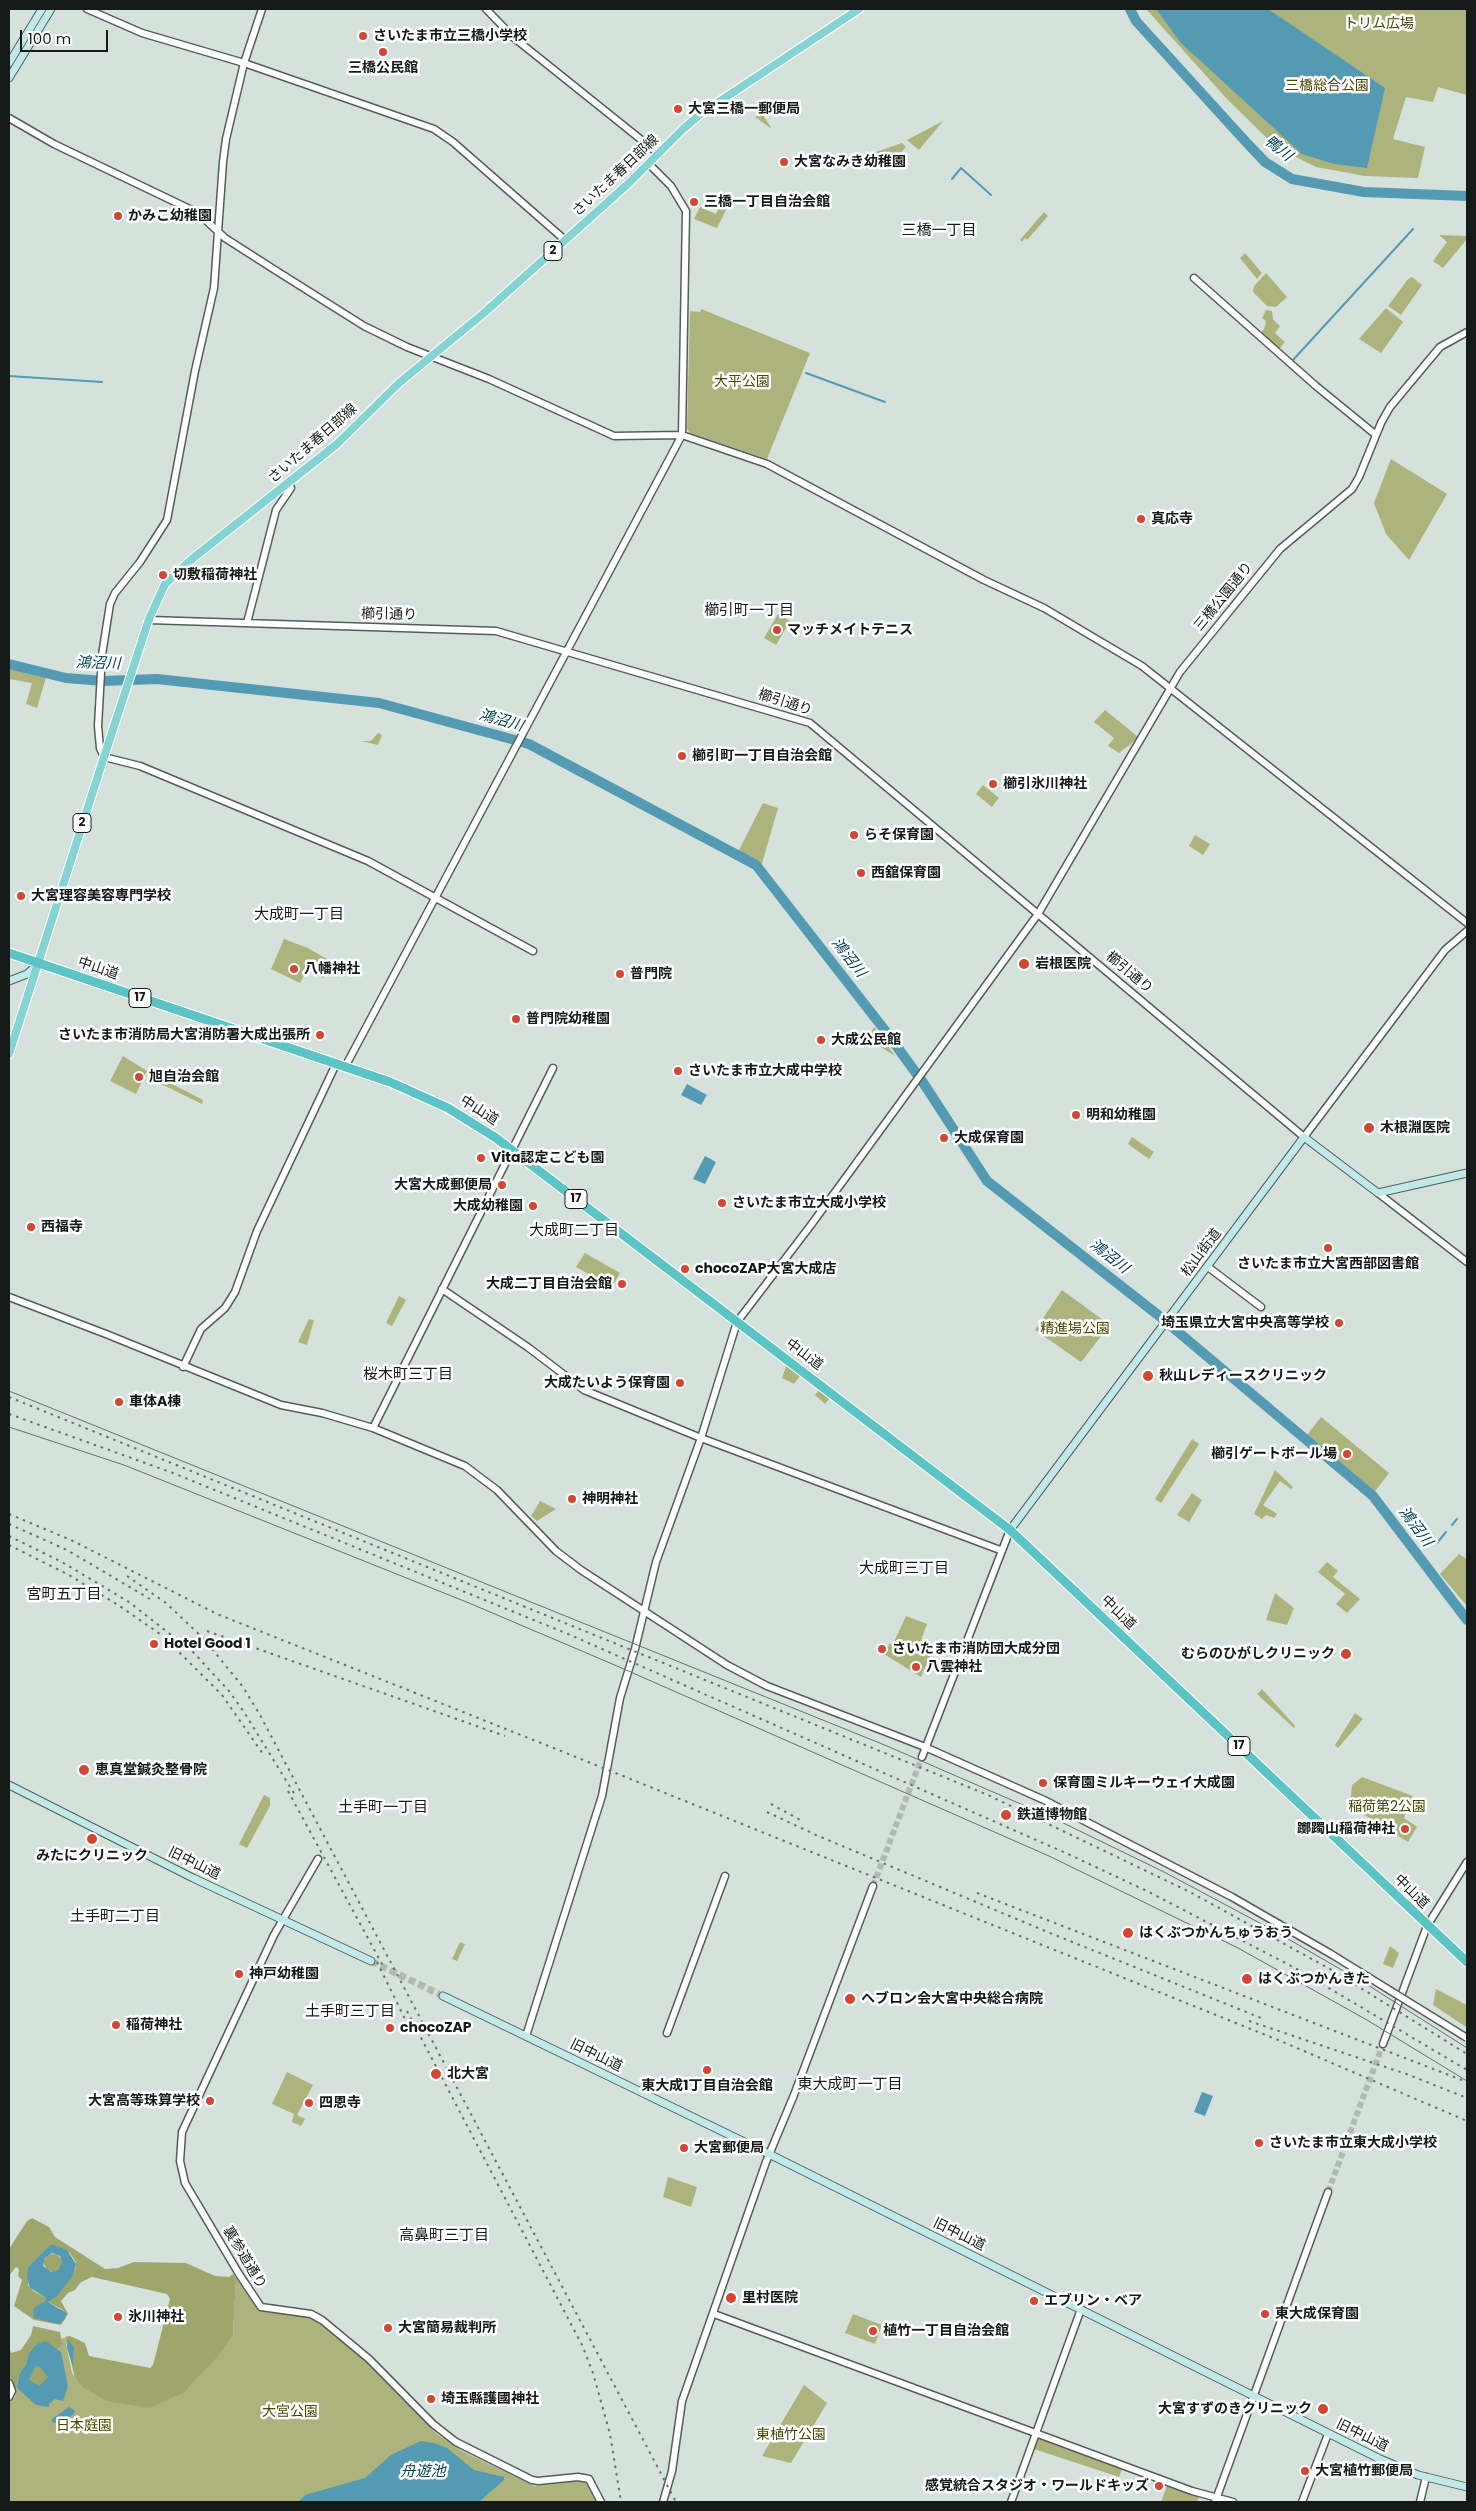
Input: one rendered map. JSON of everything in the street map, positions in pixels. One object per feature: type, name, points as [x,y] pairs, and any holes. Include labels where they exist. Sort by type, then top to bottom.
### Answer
[{"type":"highway","name":"中山道","points":[[9,953],[390,1082],[439,1104],[478,1126],[1010,1530],[1467,1962]]},
{"type":"main road","points":[[9,63],[42,9]]},
{"type":"main road","points":[[9,78],[52,9]]},
{"type":"main road","name":"さいたま春日部線","points":[[9,1054],[149,620],[160,592],[172,575],[337,444],[399,383],[484,313],[649,164],[683,128],[708,108],[859,9]]},
{"type":"main road","points":[[9,981],[27,974],[38,963]]},
{"type":"main road","points":[[1304,1137],[1378,1193],[1467,1173]]},
{"type":"main road","name":"松山街道","points":[[1010,1530],[1304,1137]]},
{"type":"main road","name":"旧中山道","points":[[9,1786],[281,1923],[371,1961]]},
{"type":"main road","name":"旧中山道","points":[[443,1996],[769,2154],[1328,2434],[1392,2464],[1426,2477],[1467,2487]]},
{"type":"street","points":[[87,9],[142,33],[244,63],[440,132],[565,240]]},
{"type":"street","points":[[262,9],[244,63],[233,106],[223,162],[214,288],[195,371],[167,520],[140,562],[115,593],[110,604],[105,628],[98,732],[104,757],[140,766],[368,861],[533,951]]},
{"type":"street","points":[[486,9],[513,37],[659,154]]},
{"type":"street","points":[[9,118],[54,144],[198,213],[233,244],[364,326],[432,357],[489,378],[614,436],[682,435],[767,464],[984,580],[1044,608],[1136,662],[1171,688],[1219,729],[1467,923]]},
{"type":"street","points":[[183,1367],[201,1329],[225,1308],[235,1292],[257,1231],[341,1065],[436,897],[682,435],[686,211],[671,186],[649,164]]},
{"type":"street","points":[[1194,278],[1316,386],[1376,435]]},
{"type":"street","name":"三橋公園通り","points":[[737,1322],[811,1225],[1038,914],[1171,688],[1221,620],[1280,549],[1352,489],[1360,477],[1376,435],[1390,407],[1435,353],[1448,342],[1467,332]]},
{"type":"street","points":[[247,623],[276,510],[291,488],[289,483]]},
{"type":"street","name":"櫛引通り","points":[[149,620],[496,631],[810,723],[1304,1137]]},
{"type":"street","points":[[1304,1137],[1445,950],[1467,931]]},
{"type":"street","points":[[373,1428],[553,1068]]},
{"type":"street","points":[[1378,1193],[1467,1262]]},
{"type":"street","points":[[1208,1267],[1261,1307]]},
{"type":"street","points":[[442,1289],[529,1348],[584,1390],[701,1438],[1000,1550]]},
{"type":"street","points":[[9,1297],[281,1405],[322,1413],[373,1428],[454,1460],[473,1470],[497,1490],[556,1551],[601,1586],[727,1665],[767,1686],[925,1747],[1044,1800],[1137,1846],[1232,1897],[1331,1954],[1467,2038]]},
{"type":"street","points":[[526,2036],[602,1796],[620,1698],[635,1649],[642,1610],[656,1562],[701,1438],[737,1322]]},
{"type":"street","points":[[922,1756],[1000,1550],[1010,1530]]},
{"type":"street","points":[[281,1923],[318,1858]]},
{"type":"street","points":[[1383,2044],[1427,1926],[1467,1862]]},
{"type":"street","points":[[667,2033],[725,1876]]},
{"type":"street","points":[[663,2502],[672,2471],[682,2400],[769,2154],[873,1886]]},
{"type":"street","name":"裏参道通り","points":[[281,1923],[182,2132],[180,2161],[191,2195],[261,2307],[311,2314],[322,2320],[369,2359],[432,2424],[456,2442],[532,2480],[578,2477],[590,2479],[600,2502]]},
{"type":"street","points":[[1216,2501],[1328,2192]]},
{"type":"street","points":[[1011,2502],[1081,2309]]},
{"type":"street","points":[[714,2314],[1216,2501],[1233,2502]]},
{"type":"street","points":[[9,2383],[12,2393],[9,2397]]},
{"type":"street","points":[[1302,2502],[1328,2434]]},
{"type":"street","points":[[1420,2502],[1426,2477]]},
{"type":"green space","name":"三橋総合公園","points":[[1146,9],[1467,9],[1467,95],[1438,87],[1433,102],[1406,97],[1393,139],[1425,147],[1418,178],[1365,176],[1316,167],[1276,147],[1227,99]]},
{"type":"green space","points":[[768,107],[772,111],[764,117],[772,129],[755,117]]},
{"type":"green space","points":[[943,121],[919,150],[907,140]]},
{"type":"green space","points":[[902,143],[906,147],[887,168],[870,154]]},
{"type":"green space","points":[[708,196],[731,200],[717,228],[694,219],[700,207],[716,214],[721,203],[708,198]]},
{"type":"green space","points":[[1044,212],[1048,216],[1027,240],[1025,238],[1022,242],[1020,240]]},
{"type":"green space","points":[[1439,235],[1467,236],[1467,239],[1443,268],[1433,261],[1447,242]]},
{"type":"green space","points":[[1245,253],[1262,273],[1257,279],[1240,258]]},
{"type":"green space","points":[[1266,273],[1287,297],[1276,307],[1267,306],[1253,292],[1254,286]]},
{"type":"green space","points":[[1412,277],[1422,285],[1401,315],[1388,306],[1408,279]]},
{"type":"green space","points":[[1386,308],[1403,322],[1381,353],[1359,339]]},
{"type":"green space","name":"大平公園","points":[[701,309],[810,353],[767,459],[690,433],[687,429],[690,311],[700,312]]},
{"type":"green space","points":[[1266,310],[1272,311],[1273,319],[1280,326],[1275,333],[1285,342],[1277,351],[1259,335],[1264,329],[1266,321],[1262,318]]},
{"type":"green space","points":[[1391,459],[1447,494],[1409,560],[1386,534],[1374,503]]},
{"type":"green space","name":"マッチメイトテニス","points":[[778,614],[790,621],[776,645],[764,638]]},
{"type":"green space","points":[[10,667],[47,674],[37,708],[26,704],[32,683],[9,679]]},
{"type":"green space","points":[[1105,710],[1137,736],[1137,739],[1119,753],[1108,746],[1114,738],[1094,722]]},
{"type":"green space","points":[[378,733],[382,735],[378,745],[361,741],[371,741]]},
{"type":"green space","points":[[983,785],[999,798],[992,807],[976,794]]},
{"type":"green space","points":[[763,803],[778,808],[761,867],[738,852]]},
{"type":"green space","points":[[1195,835],[1210,844],[1203,855],[1189,846]]},
{"type":"green space","points":[[284,939],[308,948],[332,962],[324,978],[307,969],[300,983],[271,969]]},
{"type":"green space","points":[[874,1027],[895,1056],[868,1039]]},
{"type":"green space","points":[[123,1056],[147,1071],[136,1094],[110,1081]]},
{"type":"green space","points":[[153,1074],[203,1100],[202,1104],[151,1079]]},
{"type":"green space","points":[[1132,1137],[1154,1152],[1149,1159],[1128,1144]]},
{"type":"green space","points":[[585,1253],[620,1273],[612,1287],[576,1267]]},
{"type":"green space","name":"精進場公園","points":[[1062,1290],[1110,1325],[1081,1362],[1035,1330]]},
{"type":"green space","points":[[399,1296],[406,1300],[392,1326],[386,1323]]},
{"type":"green space","points":[[309,1319],[314,1320],[307,1345],[298,1342]]},
{"type":"green space","points":[[788,1361],[803,1372],[794,1384],[782,1378]]},
{"type":"green space","points":[[822,1387],[832,1395],[825,1404],[815,1395]]},
{"type":"green space","name":"櫛引ゲートボール場","points":[[1321,1417],[1389,1473],[1374,1493],[1307,1435]]},
{"type":"green space","points":[[1192,1439],[1199,1444],[1161,1503],[1155,1499]]},
{"type":"green space","points":[[1275,1470],[1293,1487],[1291,1489],[1280,1481],[1263,1505],[1277,1514],[1274,1518],[1266,1515],[1262,1519],[1254,1514]]},
{"type":"green space","points":[[1192,1493],[1202,1500],[1189,1522],[1177,1515]]},
{"type":"green space","points":[[540,1501],[556,1509],[537,1521],[531,1516]]},
{"type":"green space","points":[[1459,1554],[1467,1559],[1467,1606],[1440,1574]]},
{"type":"green space","points":[[1327,1562],[1338,1571],[1333,1577],[1360,1599],[1347,1613],[1336,1604],[1345,1594],[1318,1572]]},
{"type":"green space","points":[[1275,1593],[1294,1608],[1287,1625],[1266,1620]]},
{"type":"green space","points":[[906,1616],[927,1624],[921,1640],[935,1645],[921,1677],[884,1654],[890,1643],[893,1644]]},
{"type":"green space","points":[[1262,1689],[1295,1726],[1294,1728],[1257,1694]]},
{"type":"green space","points":[[1355,1713],[1363,1719],[1338,1748],[1335,1745]]},
{"type":"green space","name":"稲荷第2公園","points":[[1362,1777],[1413,1796],[1404,1818],[1417,1827],[1408,1842],[1350,1806],[1352,1785]]},
{"type":"green space","points":[[264,1795],[270,1798],[270,1806],[247,1848],[239,1844]]},
{"type":"green space","points":[[460,1942],[465,1944],[457,1961],[452,1959]]},
{"type":"green space","points":[[1390,1946],[1399,1953],[1393,1968],[1383,1964]]},
{"type":"green space","points":[[1436,1989],[1467,2005],[1466,2027],[1433,2005]]},
{"type":"green space","points":[[287,2072],[313,2085],[297,2115],[305,2119],[301,2126],[292,2122],[294,2114],[272,2104]]},
{"type":"green space","points":[[668,2177],[697,2187],[691,2207],[663,2197]]},
{"type":"green space","points":[[32,2218],[49,2227],[55,2237],[105,2269],[118,2268],[134,2262],[186,2263],[215,2276],[229,2277],[233,2274],[236,2278],[233,2335],[217,2357],[183,2393],[150,2408],[105,2401],[83,2388],[75,2378],[65,2337],[70,2336],[85,2343],[89,2356],[150,2368],[153,2365],[170,2299],[167,2294],[92,2277],[81,2282],[75,2290],[68,2293],[61,2301],[68,2314],[61,2325],[34,2320],[14,2306],[22,2280],[18,2276],[19,2269],[16,2267],[9,2276],[9,2249],[27,2221]],"holes":[[[51,2244],[69,2252],[76,2262],[75,2270],[48,2302],[65,2311],[42,2303],[46,2300],[45,2297],[33,2291],[28,2285],[28,2267]]]},
{"type":"green space","points":[[53,2254],[59,2257],[62,2263],[59,2269],[53,2272],[47,2269],[44,2263],[47,2257]]},
{"type":"green space","name":"大宮公園","points":[[236,2278],[257,2308],[315,2318],[326,2325],[368,2360],[437,2434],[462,2451],[534,2486],[579,2481],[586,2483],[590,2487],[596,2502],[9,2502],[9,2401],[15,2397],[19,2374],[47,2341],[65,2338],[72,2373],[83,2388],[105,2401],[124,2403],[233,2335]]},
{"type":"green space","points":[[853,2314],[882,2325],[875,2344],[845,2333]]},
{"type":"green space","points":[[33,2326],[60,2332],[62,2344],[57,2349],[46,2341],[29,2354],[26,2364],[19,2374],[16,2391],[9,2375],[9,2346],[11,2353],[21,2350],[31,2335]]},
{"type":"green space","points":[[36,2366],[39,2366],[48,2377],[39,2386],[29,2379]]},
{"type":"green space","name":"東植竹公園","points":[[804,2385],[827,2403],[791,2463],[762,2456]]},
{"type":"green space","points":[[1038,2436],[1123,2467],[1119,2477],[1034,2449]]},
{"type":"green space","points":[[1168,2483],[1200,2495],[1197,2502],[1161,2502]]},
{"type":"water","points":[[1156,9],[1268,9],[1385,88],[1367,168],[1334,164],[1302,154],[1181,43]]},
{"type":"water","points":[[687,1084],[707,1095],[701,1105],[681,1095]]},
{"type":"water","points":[[705,1156],[716,1162],[705,1184],[693,1179]]},
{"type":"water","points":[[1202,2092],[1213,2096],[1205,2116],[1194,2112]]},
{"type":"water","points":[[51,2244],[67,2250],[76,2264],[73,2275],[57,2296],[48,2302],[66,2313],[65,2319],[59,2324],[34,2318],[33,2309],[46,2300],[45,2297],[30,2288],[27,2279],[28,2267]],"holes":[[[52,2253],[60,2256],[62,2263],[58,2270],[51,2272],[43,2266],[45,2258]]]},
{"type":"water","points":[[68,2339],[74,2348],[73,2366],[67,2348]]},
{"type":"water","points":[[46,2341],[61,2352],[68,2386],[63,2401],[55,2399],[49,2404],[49,2407],[36,2405],[17,2388],[19,2374],[26,2364],[29,2353],[37,2344]],"holes":[[[36,2366],[39,2366],[48,2377],[39,2386],[29,2379]]]},
{"type":"water","points":[[69,2407],[75,2411],[74,2414],[59,2424],[52,2422],[52,2419]]},
{"type":"water","name":"舟遊池","points":[[421,2441],[447,2448],[474,2470],[504,2477],[504,2480],[479,2502],[298,2502],[305,2495],[365,2478],[391,2455]]},
{"type":"waterway","name":"鴨川","points":[[1130,9],[1136,21],[1265,162],[1292,179],[1364,192],[1467,196]]},
{"type":"waterway","points":[[952,179],[961,168],[991,195]]},
{"type":"waterway","points":[[1293,360],[1413,229]]},
{"type":"waterway","points":[[806,373],[885,402]]},
{"type":"waterway","points":[[9,376],[102,382]]},
{"type":"waterway","name":"鴻沼川","points":[[9,664],[66,678],[103,681],[157,679],[379,703],[529,744],[756,865],[887,1033],[924,1084],[987,1181],[1158,1315],[1373,1496],[1467,1620]]},
{"type":"waterway","points":[[1452,1525],[1457,1519]]},
{"type":"waterway","points":[[1437,1543],[1446,1532]]},
{"type":"tunnel","points":[[873,1886],[922,1757]]},
{"type":"tunnel","points":[[371,1961],[443,1996]]},
{"type":"tunnel","points":[[1328,2192],[1383,2044]]},
{"type":"tram line","points":[[9,1391],[887,1746],[1053,1818],[1164,1872],[1271,1929],[1371,1987],[1467,2048]]},
{"type":"tram line","points":[[9,1427],[124,1465],[469,1603],[1049,1856],[1238,1948],[1367,2020],[1467,2081]]},
{"type":"railway","points":[[9,1397],[988,1795],[1190,1892],[1330,1969],[1467,2054]]},
{"type":"railway","points":[[9,1414],[173,1473],[568,1634],[1068,1854],[1149,1892],[1295,1968],[1467,2070]]},
{"type":"railway","points":[[9,1514],[71,1540],[217,1614],[1283,2042],[1467,2121]]},
{"type":"railway","points":[[9,1524],[67,1550],[150,1599]]},
{"type":"railway","points":[[9,1536],[62,1562],[129,1602],[193,1652],[229,1691],[244,1712],[295,1795]]},
{"type":"railway","points":[[9,1545],[69,1575],[118,1605],[163,1636],[222,1695],[263,1754]]},
{"type":"railway","points":[[127,1576],[166,1603],[204,1639],[243,1687],[260,1715],[676,2502]]},
{"type":"railway","points":[[207,1631],[505,1736]]},
{"type":"railway","points":[[288,1791],[383,1966]]},
{"type":"railway","points":[[771,1804],[804,1822]]},
{"type":"railway","points":[[767,1812],[816,1835],[1050,1933],[1261,2018]]},
{"type":"railway","points":[[977,1893],[1467,2082]]},
{"type":"railway","points":[[377,1962],[406,2021]]},
{"type":"railway","points":[[407,2011],[582,2345],[593,2373],[610,2434],[621,2502]]},
{"type":"railway","points":[[1249,2021],[1409,2075],[1467,2098]]},
{"type":"place","name":"さいたま市立三橋小学校","points":[[363,36]]},
{"type":"place","name":"三橋公民館","points":[[383,52]]},
{"type":"place","name":"大宮三橋一郵便局","points":[[678,109]]},
{"type":"place","name":"大宮なみき幼稚園","points":[[784,162]]},
{"type":"place","name":"三橋一丁目自治会館","points":[[694,202]]},
{"type":"place","name":"かみこ幼稚園","points":[[118,216]]},
{"type":"place","name":"真応寺","points":[[1141,519]]},
{"type":"place","name":"切敷稲荷神社","points":[[163,575]]},
{"type":"place","name":"マッチメイトテニス","points":[[777,630]]},
{"type":"place","name":"櫛引町一丁目自治会館","points":[[682,756]]},
{"type":"place","name":"櫛引氷川神社","points":[[993,784]]},
{"type":"place","name":"らそ保育園","points":[[854,835]]},
{"type":"place","name":"西舘保育園","points":[[861,873]]},
{"type":"place","name":"大宮理容美容専門学校","points":[[21,896]]},
{"type":"place","name":"岩根医院","points":[[1024,964]]},
{"type":"place","name":"八幡神社","points":[[294,969]]},
{"type":"place","name":"普門院","points":[[620,974]]},
{"type":"place","name":"普門院幼稚園","points":[[516,1019]]},
{"type":"place","name":"さいたま市消防局大宮消防署大成出張所","points":[[320,1035]]},
{"type":"place","name":"大成公民館","points":[[821,1040]]},
{"type":"place","name":"さいたま市立大成中学校","points":[[678,1071]]},
{"type":"place","name":"旭自治会館","points":[[139,1077]]},
{"type":"place","name":"明和幼稚園","points":[[1076,1115]]},
{"type":"place","name":"木根淵医院","points":[[1369,1128]]},
{"type":"place","name":"大成保育園","points":[[944,1138]]},
{"type":"place","name":"Vita認定こども園","points":[[481,1158]]},
{"type":"place","name":"大宮大成郵便局","points":[[502,1185]]},
{"type":"place","name":"さいたま市立大成小学校","points":[[722,1203]]},
{"type":"place","name":"大成幼稚園","points":[[533,1206]]},
{"type":"place","name":"西福寺","points":[[31,1227]]},
{"type":"place","name":"さいたま市立大宮西部図書館","points":[[1328,1248]]},
{"type":"place","name":"chocoZAP大宮大成店","points":[[685,1269]]},
{"type":"place","name":"大成二丁目自治会館","points":[[622,1284]]},
{"type":"place","name":"埼玉県立大宮中央高等学校","points":[[1339,1323]]},
{"type":"place","name":"秋山レディースクリニック","points":[[1148,1376]]},
{"type":"place","name":"大成たいよう保育園","points":[[680,1383]]},
{"type":"place","name":"車体A棟","points":[[119,1402]]},
{"type":"place","name":"櫛引ゲートボール場","points":[[1347,1454]]},
{"type":"place","name":"神明神社","points":[[572,1499]]},
{"type":"place","name":"Hotel Good 1","points":[[154,1644]]},
{"type":"place","name":"さいたま市消防団大成分団","points":[[882,1649]]},
{"type":"place","name":"むらのひがしクリニック","points":[[1346,1654]]},
{"type":"place","name":"八雲神社","points":[[916,1667]]},
{"type":"place","name":"恵真堂鍼灸整骨院","points":[[84,1770]]},
{"type":"place","name":"保育園ミルキーウェイ大成園","points":[[1043,1783]]},
{"type":"place","name":"鉄道博物館","points":[[1006,1815]]},
{"type":"place","name":"躑躅山稲荷神社","points":[[1405,1829]]},
{"type":"place","name":"みたにクリニック","points":[[92,1839]]},
{"type":"place","name":"はくぶつかんちゅうおう","points":[[1128,1933]]},
{"type":"place","name":"神戸幼稚園","points":[[239,1974]]},
{"type":"place","name":"はくぶつかんきた","points":[[1247,1979]]},
{"type":"place","name":"ヘブロン会大宮中央総合病院","points":[[850,1999]]},
{"type":"place","name":"稲荷神社","points":[[116,2025]]},
{"type":"place","name":"chocoZAP","points":[[390,2028]]},
{"type":"place","name":"東大成1丁目自治会館","points":[[707,2070]]},
{"type":"place","name":"北大宮","points":[[436,2074]]},
{"type":"place","name":"大宮高等珠算学校","points":[[210,2101]]},
{"type":"place","name":"四恩寺","points":[[309,2103]]},
{"type":"place","name":"さいたま市立東大成小学校","points":[[1259,2143]]},
{"type":"place","name":"大宮郵便局","points":[[684,2148]]},
{"type":"place","name":"里村医院","points":[[731,2298]]},
{"type":"place","name":"エブリン・ベア","points":[[1034,2301]]},
{"type":"place","name":"東大成保育園","points":[[1265,2314]]},
{"type":"place","name":"氷川神社","points":[[118,2317]]},
{"type":"place","name":"大宮簡易裁判所","points":[[388,2328]]},
{"type":"place","name":"植竹一丁目自治会館","points":[[873,2331]]},
{"type":"place","name":"埼玉縣護國神社","points":[[431,2399]]},
{"type":"place","name":"大宮すずのきクリニック","points":[[1323,2409]]},
{"type":"place","name":"大宮植竹郵便局","points":[[1305,2471]]},
{"type":"place","name":"感覚統合スタジオ・ワールドキッズ","points":[[1159,2486]]},
{"type":"district","name":"三橋一丁目","points":[[939,231]]},
{"type":"district","name":"櫛引町一丁目","points":[[749,611]]},
{"type":"district","name":"大成町一丁目","points":[[299,915]]},
{"type":"district","name":"大成町二丁目","points":[[574,1231]]},
{"type":"district","name":"桜木町三丁目","points":[[408,1375]]},
{"type":"district","name":"大成町三丁目","points":[[904,1569]]},
{"type":"district","name":"宮町五丁目","points":[[64,1595]]},
{"type":"district","name":"土手町一丁目","points":[[383,1808]]},
{"type":"district","name":"土手町二丁目","points":[[115,1917]]},
{"type":"district","name":"土手町三丁目","points":[[350,2012]]},
{"type":"district","name":"東大成町一丁目","points":[[850,2085]]},
{"type":"district","name":"高鼻町三丁目","points":[[444,2236]]},
{"type":"park label","name":"トリム広場","points":[[1379,24]]},
{"type":"park label","name":"日本庭園","points":[[84,2426]]}]
